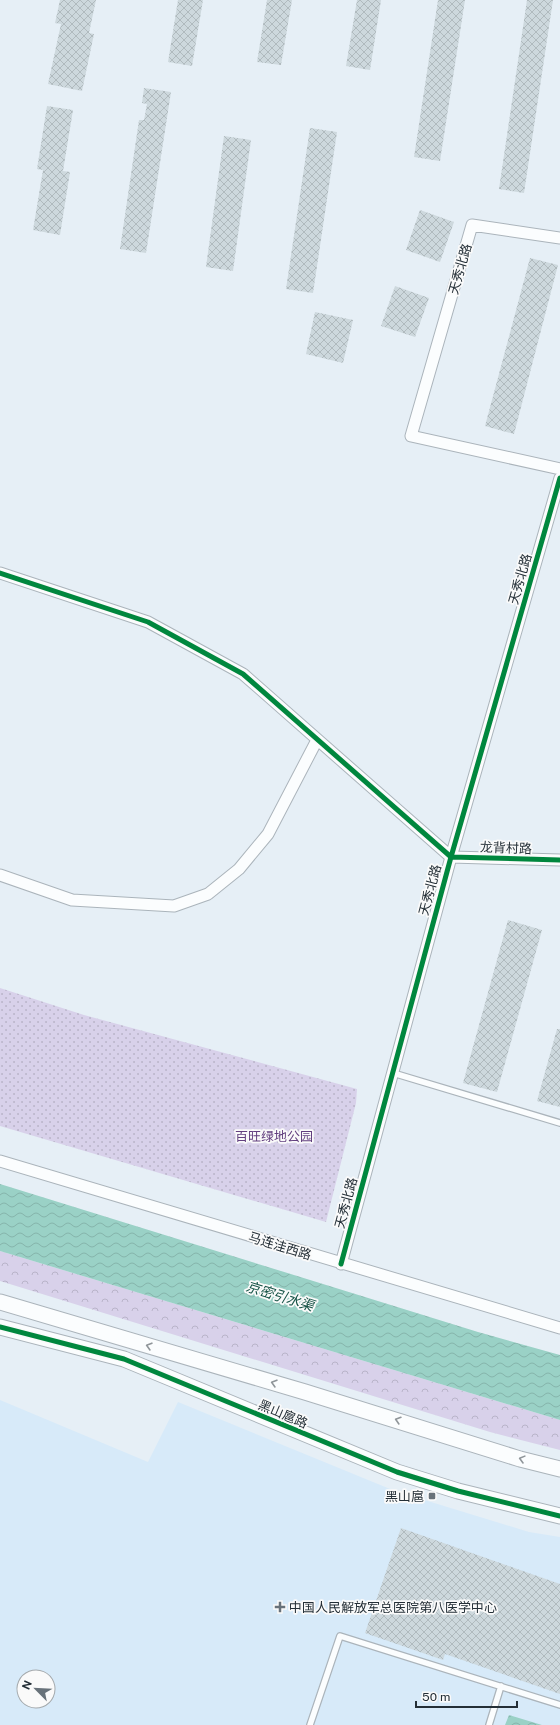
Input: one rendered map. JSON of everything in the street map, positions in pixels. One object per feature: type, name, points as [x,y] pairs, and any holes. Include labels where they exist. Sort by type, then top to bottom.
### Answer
[{"type":"main road","name":"黑山扈路","points":[[0,1302],[305,1392],[520,1459],[560,1468]]},
{"type":"main road","name":"黑山扈路","points":[[0,1328],[124,1359],[396,1472],[458,1491],[560,1516]]},
{"type":"street","name":"天秀北路","points":[[560,238],[472,225],[411,436],[560,469]]},
{"type":"street","name":"天秀北路","points":[[341,1264],[451,857],[557,502],[560,478]]},
{"type":"street","points":[[0,573],[148,622],[243,674],[451,857]]},
{"type":"street","points":[[0,875],[72,900],[174,906],[208,894],[239,869],[268,834],[318,740]]},
{"type":"street","name":"龙背村路","points":[[451,857],[560,860]]},
{"type":"street","name":"马连洼西路","points":[[0,1161],[341,1264],[560,1328]]},
{"type":"lane","points":[[393,1073],[560,1123]]},
{"type":"lane","points":[[310,1725],[340,1636],[560,1704]]},
{"type":"lane","points":[[489,1725],[501,1686]]},
{"type":"shaded area","name":"中国人民解放军总医院第八医学中心","points":[[0,1400],[148,1462],[178,1402],[395,1491],[529,1532],[560,1537],[560,1725],[0,1725]]},
{"type":"green space","name":"百旺绿地公园","points":[[0,988],[84,1015],[357,1089],[356,1103],[326,1222],[0,1126]]},
{"type":"green space","points":[[0,1251],[560,1420],[560,1450],[490,1432],[0,1281]]},
{"type":"water","name":"京密引水渠","points":[[0,1184],[478,1332],[560,1355],[560,1420],[0,1251]]},
{"type":"water","points":[[509,1715],[542,1725],[505,1725]]},
{"type":"building","points":[[60,0],[96,0],[89,33],[94,34],[82,91],[48,84],[61,24],[55,23]]},
{"type":"building","points":[[178,0],[203,0],[192,66],[168,62]]},
{"type":"building","points":[[267,0],[292,0],[281,65],[257,62]]},
{"type":"building","points":[[357,0],[381,0],[370,70],[346,66]]},
{"type":"building","points":[[438,0],[465,0],[440,161],[414,157]]},
{"type":"building","points":[[527,0],[553,0],[524,193],[499,189]]},
{"type":"building","points":[[144,88],[171,92],[146,253],[120,249],[139,120],[144,120],[147,104],[142,103]]},
{"type":"building","points":[[47,106],[73,110],[63,171],[70,172],[60,235],[33,230],[43,170],[37,169]]},
{"type":"building","points":[[310,128],[337,132],[313,293],[286,289]]},
{"type":"building","points":[[224,136],[251,140],[233,271],[206,267]]},
{"type":"building","points":[[420,210],[454,222],[440,262],[406,250]]},
{"type":"building","points":[[530,258],[558,265],[514,434],[485,426]]},
{"type":"building","points":[[395,286],[429,298],[415,337],[381,326]]},
{"type":"building","points":[[315,312],[353,320],[343,363],[306,354]]},
{"type":"building","points":[[508,920],[542,930],[497,1092],[463,1083]]},
{"type":"building","points":[[557,1029],[560,1029],[560,1107],[537,1101]]},
{"type":"building","points":[[401,1528],[560,1584],[560,1694],[445,1654],[443,1660],[365,1633]]},
{"type":"cycle path","points":[[341,1264],[451,857],[560,478]]},
{"type":"cycle path","points":[[0,573],[148,622],[243,674],[451,857],[560,860]]},
{"type":"cycle path","points":[[0,1327],[124,1359],[397,1472],[458,1491],[560,1516]]},
{"type":"place","name":"黑山扈","points":[[432,1496]]},
{"type":"place","name":"中国人民解放军总医院第八医学中心","points":[[280,1607]]}]
